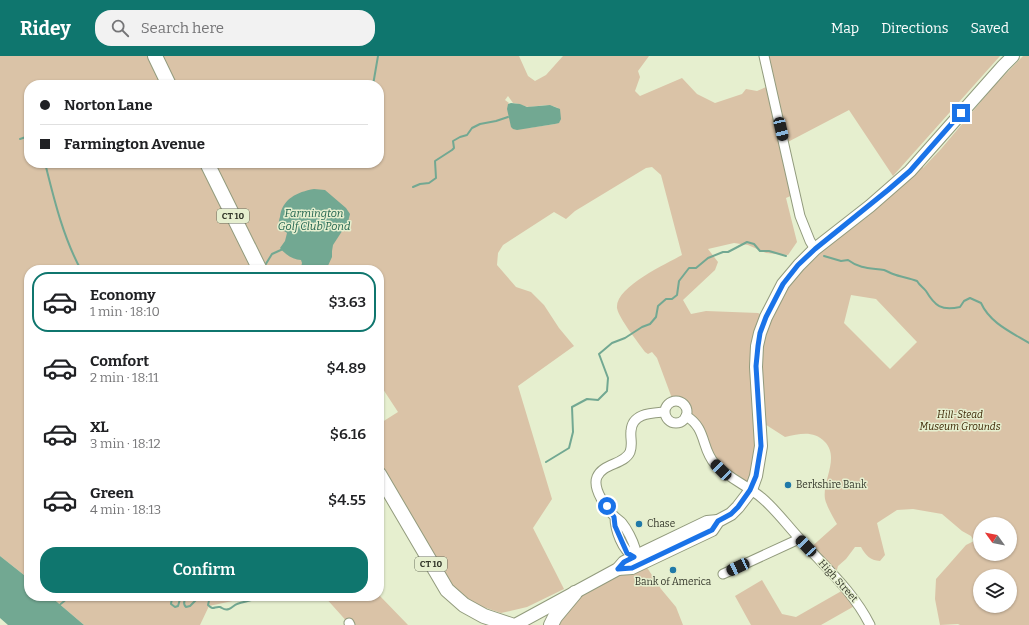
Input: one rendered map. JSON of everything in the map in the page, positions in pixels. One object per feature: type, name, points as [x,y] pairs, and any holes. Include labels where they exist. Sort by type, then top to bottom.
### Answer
[{"type":"highway","points":[[155,56],[167,80]]},
{"type":"highway","name":"CT 10","points":[[209,168],[257,265]]},
{"type":"highway","name":"CT 10","points":[[384,483],[447,590],[464,605],[484,616],[511,625]]},
{"type":"highway","points":[[551,625],[555,616],[575,593]]},
{"type":"main road","points":[[515,625],[618,569],[624,562],[707,522],[718,521],[731,514],[750,490],[756,476],[761,446],[756,366],[760,333],[774,300],[783,284],[798,265],[815,249],[910,171],[1013,56]]},
{"type":"main road","points":[[618,569],[632,568],[644,563],[712,530],[718,521]]},
{"type":"street","points":[[764,56],[800,216],[810,241],[815,249]]},
{"type":"street","points":[[677,400],[686,406],[687,409],[686,416],[681,422],[673,423],[667,419],[664,412],[667,404],[677,400]]},
{"type":"street","points":[[634,557],[636,549],[622,523],[614,517],[597,491],[596,483],[598,475],[607,467],[629,454],[632,440],[631,428],[639,416],[649,413],[664,412]]},
{"type":"street","name":"High Street","points":[[686,416],[695,422],[700,429],[709,455],[714,463],[721,470],[766,502],[858,604],[870,625]]},
{"type":"street","points":[[723,574],[799,539]]},
{"type":"green space","name":"Hill-Stead Museum Grounds","points":[[0,56],[519,56],[528,76],[535,81],[546,75],[563,56],[649,56],[638,71],[640,77],[635,91],[640,96],[682,78],[697,94],[715,103],[742,94],[746,89],[757,91],[771,85],[764,56],[1000,56],[893,176],[849,110],[784,144],[795,194],[786,198],[797,242],[788,255],[766,253],[748,245],[734,243],[708,249],[718,262],[715,270],[683,300],[691,314],[706,311],[758,313],[766,317],[783,284],[923,157],[923,168],[994,86],[1023,56],[1029,56],[1029,625],[940,625],[935,599],[936,579],[966,545],[973,542],[973,561],[1017,561],[1017,517],[973,517],[973,539],[971,536],[962,531],[942,514],[913,509],[897,510],[877,523],[885,555],[880,561],[869,557],[861,547],[855,547],[846,559],[838,566],[835,577],[809,549],[837,524],[825,499],[831,455],[825,442],[811,434],[785,437],[760,421],[751,490],[721,470],[687,413],[685,405],[679,401],[673,401],[657,358],[652,352],[648,354],[645,352],[618,313],[617,308],[619,300],[632,284],[682,255],[661,175],[652,167],[646,168],[575,211],[566,219],[554,212],[503,245],[498,253],[497,265],[516,287],[531,292],[544,305],[559,328],[574,346],[518,386],[552,499],[533,528],[564,589],[527,607],[501,613],[477,605],[458,594],[384,474],[384,421],[398,412],[384,391],[384,265],[24,265],[24,575],[0,556]],"holes":[[[508,96],[513,103],[527,107],[544,105],[554,106],[558,108],[560,121],[555,124],[528,128],[505,100]],[[851,295],[876,299],[917,342],[890,369],[844,323]]]},
{"type":"green space","points":[[646,566],[661,589],[676,607],[683,625],[551,625],[589,585]]},
{"type":"green space","points":[[762,580],[782,614],[796,617],[845,589],[858,604],[821,625],[751,625],[735,596]]},
{"type":"green space","points":[[384,600],[408,625],[350,625],[328,601]]},
{"type":"green space","points":[[56,601],[232,601],[209,606],[200,625],[84,625]]},
{"type":"water","points":[[508,104],[520,104],[527,107],[550,105],[560,109],[561,119],[559,123],[555,124],[517,130],[513,129],[511,127],[507,109]]},
{"type":"water","name":"Farmington Golf Club Pond","points":[[314,189],[325,190],[346,208],[350,214],[348,222],[333,245],[332,257],[328,265],[302,265],[301,260],[289,256],[280,248],[285,241],[287,233],[279,226],[281,211],[291,197]]},
{"type":"water","points":[[0,556],[24,575],[24,601],[56,601],[84,625],[8,625],[0,618]]},
{"type":"waterway","points":[[374,80],[378,56]]},
{"type":"waterway","points":[[413,187],[420,184],[429,183],[436,178],[435,161],[454,148],[453,141],[467,135],[472,128],[480,124],[508,117]]},
{"type":"waterway","points":[[20,139],[24,138]]},
{"type":"waterway","points":[[46,168],[64,231],[79,265]]},
{"type":"waterway","points":[[546,462],[569,448],[573,432],[572,407],[587,399],[598,400],[607,391],[608,378],[599,354],[612,343],[625,338],[642,327],[650,324],[656,317],[658,306],[666,299],[672,299],[677,295],[679,281],[689,268],[696,268],[708,258],[723,252],[728,252],[747,242],[754,244],[760,251],[769,251],[786,256]]},
{"type":"waterway","points":[[265,265],[272,254],[283,249]]},
{"type":"waterway","points":[[824,256],[841,261],[848,260],[861,267],[884,270],[917,281],[932,300],[943,308],[960,307],[964,301],[970,298],[981,303],[995,322],[1029,343]]},
{"type":"waterway","points":[[59,606],[64,601]]},
{"type":"waterway","points":[[172,601],[171,604],[175,607],[178,606],[180,601]]},
{"type":"waterway","points":[[184,601],[186,607],[190,606],[195,601]]},
{"type":"waterway","points":[[209,601],[208,605],[210,607],[220,607],[226,610],[237,604],[248,601]]},
{"type":"place","name":"Berkshire Bank","points":[[788,485]]},
{"type":"place","name":"Chase","points":[[639,524]]},
{"type":"place","name":"Bank of America","points":[[673,570]]},
{"type":"route","points":[[607,506],[614,517],[615,526],[627,553],[634,557],[624,562],[618,569],[632,568],[712,530],[718,521],[731,514],[738,507],[750,490],[756,476],[761,446],[756,366],[760,333],[766,317],[783,284],[798,265],[815,249],[910,171],[961,113]]}]
